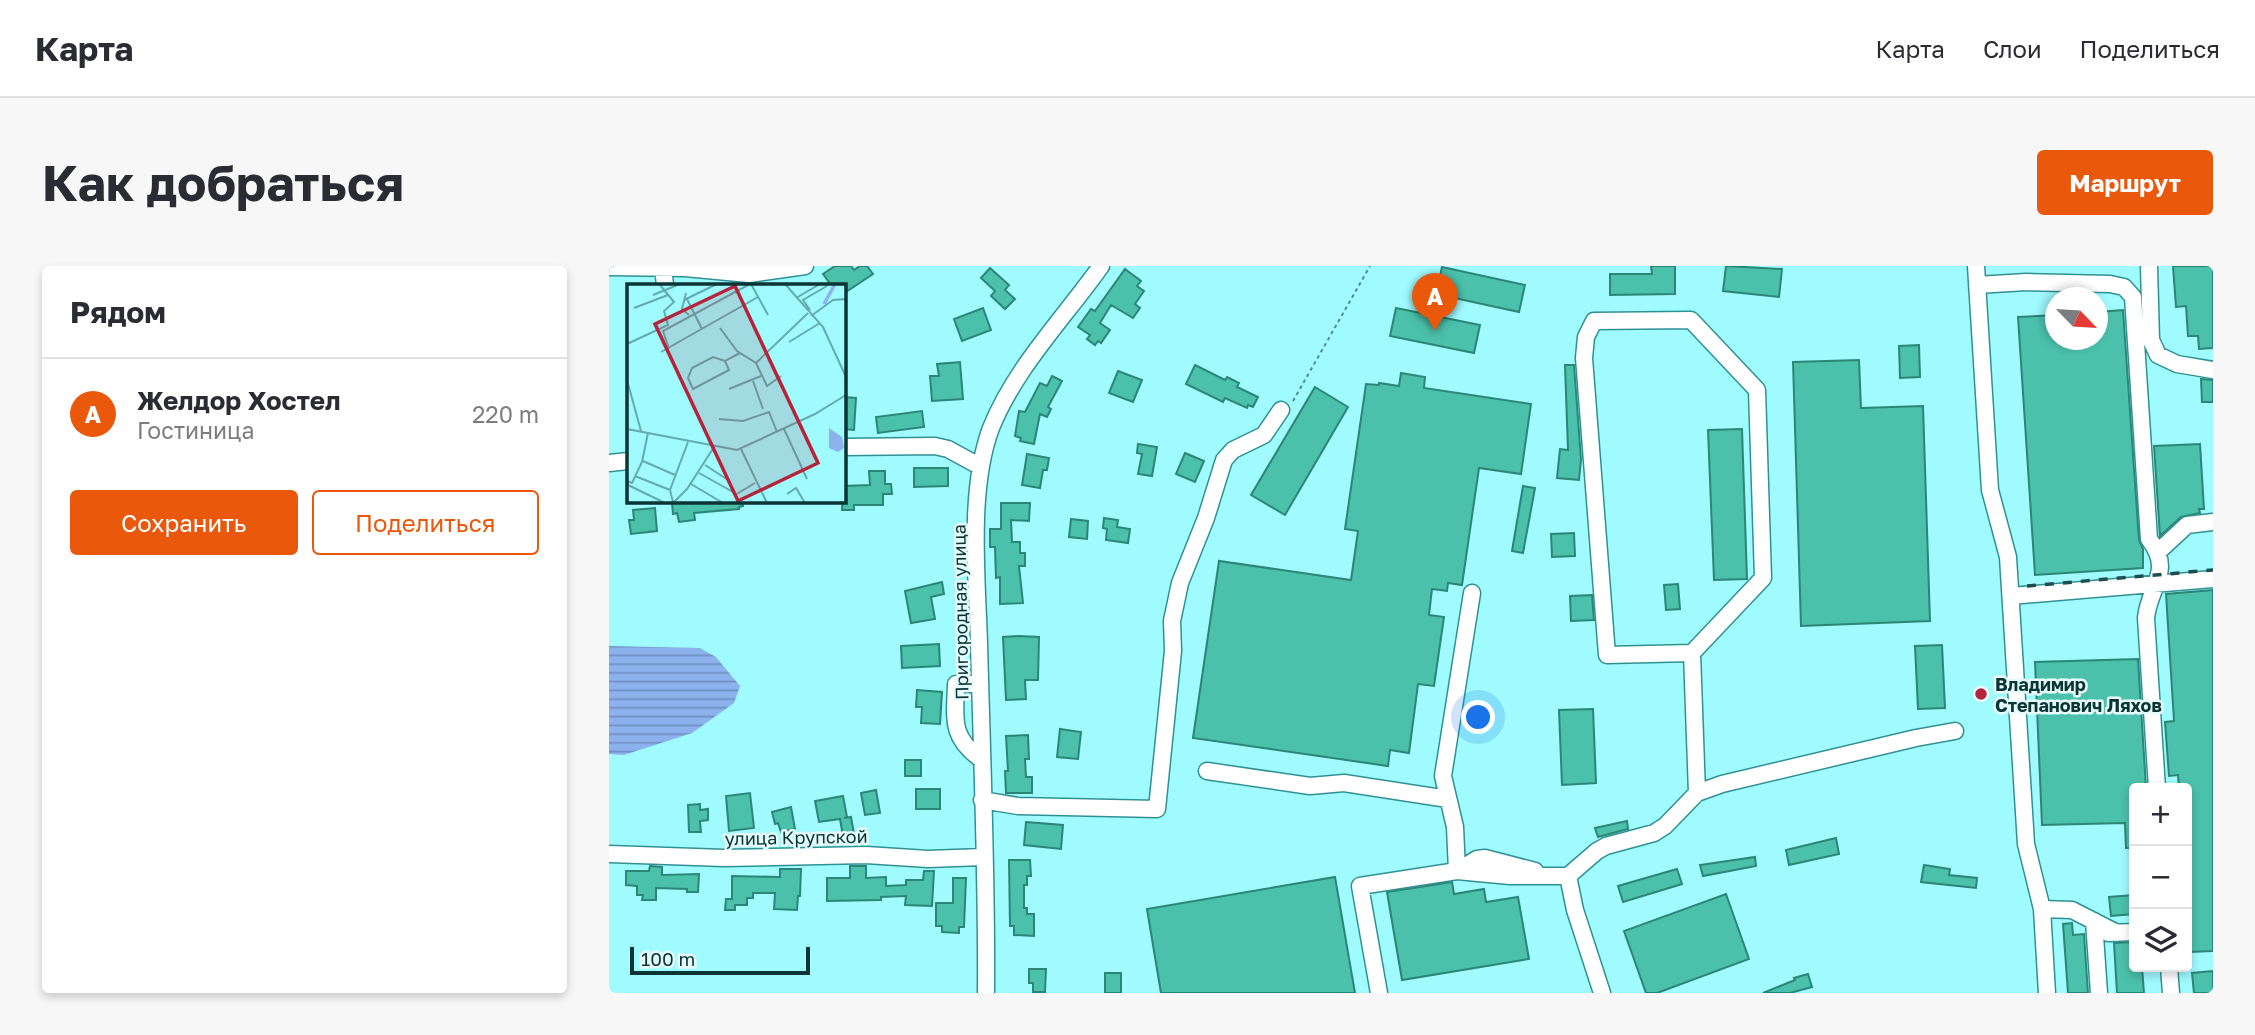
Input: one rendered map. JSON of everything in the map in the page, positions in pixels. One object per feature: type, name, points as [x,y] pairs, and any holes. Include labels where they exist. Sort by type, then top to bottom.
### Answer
[{"type":"street","points":[[609,267],[687,267],[749,274],[804,266]]},
{"type":"street","points":[[1976,266],[1990,490],[2008,556],[2026,844],[2042,909],[2047,993]]},
{"type":"street","points":[[2149,266],[2151,340],[2158,355],[2177,364],[2213,370]]},
{"type":"street","name":"Пригородная улица","points":[[986,993],[977,558],[981,467],[992,426],[1008,395],[1092,270]]},
{"type":"street","points":[[1977,285],[2027,282],[2110,284],[2124,287],[2130,292],[2135,304],[2149,539],[2159,551],[2157,586],[2149,600],[2146,618],[2157,783]]},
{"type":"street","points":[[1692,653],[1607,655],[1584,358],[1586,337],[1594,321],[1691,320],[1757,390],[1763,578],[1692,653],[1697,793]]},
{"type":"street","points":[[982,800],[1018,806],[1157,809],[1173,651],[1172,621],[1180,583],[1206,518],[1224,460],[1233,450],[1264,435],[1282,410]]},
{"type":"street","points":[[845,447],[935,446],[948,449],[981,467]]},
{"type":"street","points":[[609,463],[627,461]]},
{"type":"street","points":[[2159,551],[2187,525],[2213,522]]},
{"type":"street","points":[[2011,596],[2157,586],[2213,579]]},
{"type":"street","points":[[1462,868],[1443,776],[1472,593]]},
{"type":"street","points":[[980,684],[956,684],[955,718],[961,741],[981,759]]},
{"type":"street","points":[[1379,993],[1360,886],[1462,868],[1510,876],[1561,877],[1606,846],[1654,833],[1665,826],[1697,793],[1722,783],[1916,737],[1955,731]]},
{"type":"street","points":[[1207,771],[1310,786],[1344,783],[1448,799]]},
{"type":"street","points":[[1455,827],[1469,853],[1462,868]]},
{"type":"street","points":[[1466,846],[1485,858],[1561,877]]},
{"type":"street","name":"улица Крупской","points":[[609,854],[724,858],[866,855],[928,859],[983,857]]},
{"type":"street","points":[[1462,868],[1477,859],[1485,858]]},
{"type":"street","points":[[1561,877],[1602,993]]},
{"type":"street","points":[[2042,909],[2072,910],[2095,928],[2117,933],[2129,932]]},
{"type":"street","points":[[2095,928],[2099,993]]},
{"type":"street","points":[[2169,972],[2171,993]]},
{"type":"path","points":[[1282,410],[1299,394],[1370,266]]},
{"type":"water","points":[[609,646],[700,648],[716,657],[740,686],[734,703],[692,733],[624,755],[609,754]]},
{"type":"building","points":[[835,266],[851,266],[854,270],[867,266],[873,274],[845,293],[845,284],[830,284],[823,274]]},
{"type":"building","points":[[1651,266],[1675,266],[1675,294],[1610,295],[1610,274],[1652,274]]},
{"type":"building","points":[[1726,266],[1782,269],[1779,297],[1723,291]]},
{"type":"building","points":[[2173,266],[2213,266],[2213,348],[2199,349],[2198,336],[2188,336],[2186,306],[2176,307]]},
{"type":"building","points":[[1442,267],[1525,285],[1519,312],[1436,294]]},
{"type":"building","points":[[990,268],[1009,285],[1005,290],[1015,299],[1005,309],[991,296],[995,291],[981,278]]},
{"type":"building","points":[[1125,269],[1141,281],[1137,286],[1144,291],[1135,304],[1140,308],[1133,318],[1111,305],[1100,323],[1110,330],[1101,343],[1098,341],[1095,345],[1087,339],[1090,335],[1078,327],[1091,309],[1095,311]]},
{"type":"building","points":[[983,308],[991,330],[962,341],[954,319]]},
{"type":"building","points":[[1396,308],[1480,325],[1474,353],[1390,336]]},
{"type":"building","points":[[2123,310],[2143,568],[2035,575],[2018,317],[2045,316],[2045,350],[2108,350],[2108,311]]},
{"type":"building","points":[[1919,345],[1920,377],[1900,378],[1899,346]]},
{"type":"building","points":[[1859,360],[1861,408],[1923,406],[1930,621],[1801,626],[1793,362]]},
{"type":"building","points":[[960,362],[963,399],[932,401],[930,376],[939,376],[937,364]]},
{"type":"building","points":[[1195,365],[1225,380],[1227,377],[1239,383],[1237,387],[1258,397],[1253,407],[1248,405],[1247,408],[1225,398],[1223,402],[1186,384]]},
{"type":"building","points":[[1565,365],[1574,365],[1581,459],[1579,480],[1557,478],[1560,449],[1568,450]]},
{"type":"building","points":[[1118,371],[1142,380],[1133,402],[1109,393]]},
{"type":"building","points":[[1401,373],[1425,377],[1424,388],[1531,404],[1521,474],[1479,468],[1462,585],[1448,583],[1447,591],[1432,589],[1429,615],[1444,617],[1434,686],[1418,684],[1409,753],[1390,750],[1388,766],[1193,738],[1219,561],[1351,580],[1358,531],[1345,529],[1366,384],[1399,386]]},
{"type":"building","points":[[1052,376],[1062,381],[1048,407],[1051,409],[1047,417],[1040,414],[1034,444],[1020,441],[1021,438],[1015,436],[1019,411],[1025,412],[1040,383],[1047,386]]},
{"type":"building","points":[[2201,379],[2213,380],[2213,402],[2202,402]]},
{"type":"building","points":[[1315,387],[1348,407],[1285,515],[1251,495]]},
{"type":"building","points":[[845,397],[856,398],[854,430],[845,429]]},
{"type":"building","points":[[922,411],[924,427],[878,433],[876,417]]},
{"type":"building","points":[[1742,429],[1747,579],[1714,580],[1708,430]]},
{"type":"building","points":[[1138,444],[1157,447],[1152,476],[1138,474],[1142,454],[1137,453]]},
{"type":"building","points":[[2200,444],[2204,509],[2199,509],[2200,513],[2181,517],[2160,536],[2154,446]]},
{"type":"building","points":[[1185,453],[1204,461],[1195,482],[1176,474]]},
{"type":"building","points":[[1027,454],[1049,458],[1047,470],[1043,470],[1040,488],[1022,485]]},
{"type":"building","points":[[914,468],[948,468],[948,486],[914,487]]},
{"type":"building","points":[[869,471],[885,471],[885,484],[891,484],[892,494],[883,494],[883,505],[854,505],[854,510],[842,510],[845,486],[870,485]]},
{"type":"building","points":[[1523,486],[1535,488],[1523,553],[1512,551]]},
{"type":"building","points":[[742,502],[743,506],[739,509],[694,513],[695,520],[679,522],[677,513],[673,514],[672,503]]},
{"type":"building","points":[[1001,503],[1030,503],[1029,521],[1011,520],[1012,542],[1020,542],[1020,553],[1025,553],[1025,566],[1019,566],[1023,603],[1000,604],[1000,577],[996,578],[995,547],[990,547],[990,529],[1001,529]]},
{"type":"building","points":[[655,508],[657,531],[631,534],[629,520],[634,520],[633,510]]},
{"type":"building","points":[[1104,518],[1118,520],[1117,527],[1130,529],[1128,543],[1106,540]]},
{"type":"building","points":[[1071,519],[1088,521],[1087,539],[1069,537]]},
{"type":"building","points":[[1574,533],[1575,556],[1552,557],[1551,534]]},
{"type":"building","points":[[942,582],[944,594],[931,597],[935,619],[911,623],[905,591]]},
{"type":"building","points":[[1678,584],[1680,609],[1666,610],[1664,585]]},
{"type":"building","points":[[2213,590],[2213,951],[2192,952],[2192,783],[2179,783],[2178,775],[2169,776],[2165,722],[2174,721],[2166,594]]},
{"type":"building","points":[[1592,595],[1594,620],[1571,621],[1570,596]]},
{"type":"building","points":[[1003,637],[1039,637],[1038,680],[1025,680],[1026,699],[1006,700]]},
{"type":"building","points":[[939,644],[940,666],[902,668],[901,646]]},
{"type":"building","points":[[1942,645],[1945,708],[1918,709],[1915,646]]},
{"type":"building","points":[[2138,659],[2146,783],[2129,783],[2129,848],[2126,848],[2125,823],[2042,825],[2035,662]]},
{"type":"building","points":[[917,690],[942,692],[940,724],[921,723],[922,707],[916,707]]},
{"type":"building","points":[[1593,709],[1596,783],[1562,785],[1559,710]]},
{"type":"building","points":[[1060,729],[1081,732],[1078,759],[1057,757]]},
{"type":"building","points":[[1028,735],[1029,759],[1025,759],[1026,777],[1032,777],[1032,793],[1006,793],[1006,736]]},
{"type":"building","points":[[905,760],[921,760],[921,776],[905,776]]},
{"type":"building","points":[[916,789],[940,789],[940,809],[916,809]]},
{"type":"building","points":[[876,790],[880,813],[865,815],[861,793]]},
{"type":"building","points":[[750,793],[754,828],[729,831],[726,796]]},
{"type":"building","points":[[843,796],[847,817],[844,818],[851,817],[854,834],[843,836],[840,819],[819,822],[815,801]]},
{"type":"building","points":[[700,804],[700,810],[708,809],[708,820],[700,821],[701,832],[689,832],[688,805]]},
{"type":"building","points":[[791,807],[795,829],[781,832],[778,823],[775,824],[772,812]]},
{"type":"building","points":[[1627,821],[1628,829],[1598,837],[1595,828]]},
{"type":"building","points":[[1026,822],[1063,825],[1061,849],[1024,845]]},
{"type":"building","points":[[1836,838],[1839,854],[1789,865],[1786,850]]},
{"type":"building","points":[[1755,857],[1756,866],[1703,876],[1700,865]]},
{"type":"building","points":[[1009,860],[1030,860],[1031,876],[1027,876],[1027,885],[1024,885],[1024,908],[1027,908],[1027,914],[1034,914],[1034,936],[1014,935],[1014,926],[1010,926]]},
{"type":"building","points":[[1924,865],[1950,869],[1949,875],[1977,878],[1976,888],[1921,882]]},
{"type":"building","points":[[650,866],[662,867],[662,875],[699,874],[698,892],[656,888],[656,900],[642,900],[643,895],[637,895],[637,886],[626,885],[626,871],[649,871]]},
{"type":"building","points":[[850,866],[866,866],[866,878],[886,877],[886,886],[906,885],[906,880],[923,880],[924,871],[934,871],[932,906],[905,905],[906,896],[881,897],[881,900],[827,901],[827,878],[850,878]]},
{"type":"building","points":[[780,869],[801,869],[797,910],[774,909],[775,893],[753,893],[753,898],[747,898],[747,905],[735,905],[735,910],[725,910],[726,899],[732,899],[732,876],[780,877]]},
{"type":"building","points":[[1677,869],[1682,884],[1623,902],[1618,886]]},
{"type":"building","points":[[1335,877],[1355,993],[1161,993],[1147,909]]},
{"type":"building","points":[[953,878],[966,878],[964,927],[959,927],[959,933],[942,932],[942,926],[936,926],[936,903],[953,903]]},
{"type":"building","points":[[1452,882],[1454,894],[1484,889],[1486,902],[1518,897],[1529,959],[1402,980],[1387,892]]},
{"type":"building","points":[[1726,894],[1749,959],[1657,993],[1646,993],[1624,931]]},
{"type":"building","points":[[2129,895],[2129,914],[2111,916],[2109,897]]},
{"type":"building","points":[[2072,923],[2073,935],[2084,934],[2088,993],[2068,993],[2063,924]]},
{"type":"building","points":[[2129,942],[2129,972],[2142,972],[2144,993],[2117,993],[2114,943]]},
{"type":"building","points":[[1029,969],[1046,969],[1045,992],[1033,992],[1033,983],[1029,983]]},
{"type":"building","points":[[2213,971],[2213,993],[2194,993],[2192,973]]},
{"type":"building","points":[[1105,973],[1121,973],[1121,993],[1105,993]]},
{"type":"building","points":[[1808,974],[1812,987],[1790,993],[1763,993],[1795,980],[1794,978]]},
{"type":"railway","points":[[2027,586],[2213,570]]},
{"type":"place","name":"Желдор Хостел","points":[[1435,331]]},
{"type":"place","name":"Владимир Степанович Ляхов","points":[[1981,694]]}]
